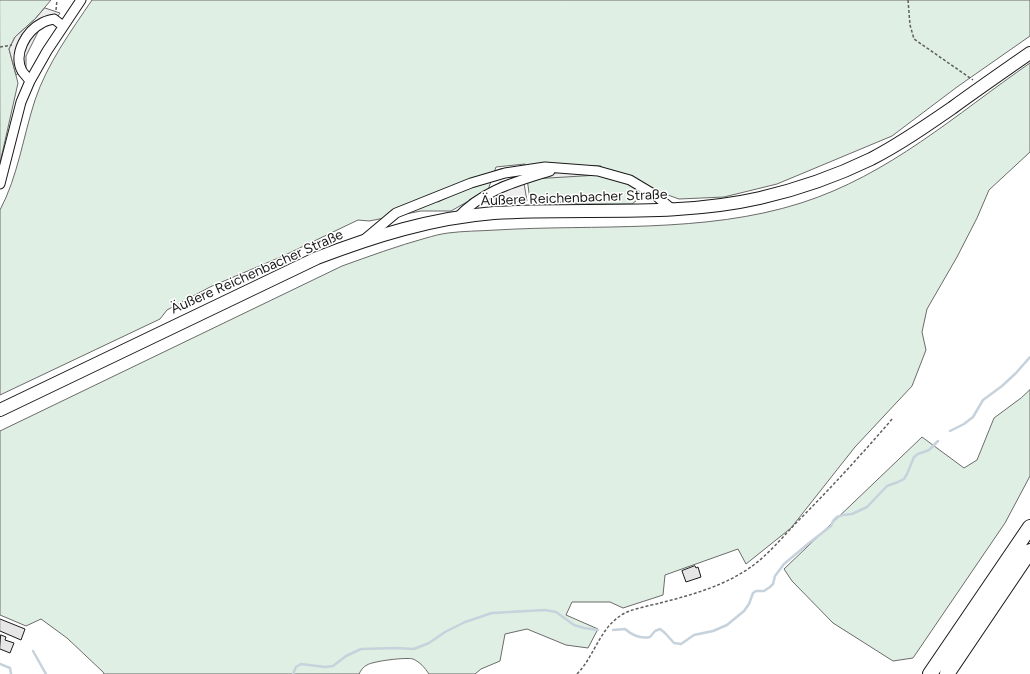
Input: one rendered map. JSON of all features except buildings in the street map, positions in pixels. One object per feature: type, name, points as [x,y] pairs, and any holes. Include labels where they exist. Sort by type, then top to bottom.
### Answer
[{"type":"highway","points":[[930,674],[1030,527]]},
{"type":"highway","points":[[947,674],[1030,551]]},
{"type":"main road","name":"Äußere Reichenbacher Straße","points":[[0,410],[317,258],[363,241],[402,229],[457,218],[521,212],[673,210],[729,204],[814,184],[872,158],[898,144],[983,87],[1030,53]]},
{"type":"street","points":[[0,184],[21,102],[30,81],[47,51],[81,0]]},
{"type":"street","points":[[30,81],[22,71],[20,63],[22,44],[31,31],[41,23],[54,19],[63,26]]},
{"type":"street","points":[[363,241],[396,213],[472,183],[505,173],[545,167],[598,171],[630,180],[655,195],[673,210]]},
{"type":"street","points":[[457,218],[468,206],[490,193],[512,183],[550,171],[571,170]]},
{"type":"path","points":[[54,19],[57,0]]},
{"type":"path","points":[[908,0],[910,25],[914,40],[983,87]]},
{"type":"path","points":[[0,47],[22,44]]},
{"type":"path","points":[[577,674],[606,629],[620,615],[703,591],[733,578],[749,569],[811,508],[893,418]]},
{"type":"green space","points":[[0,0],[51,0],[35,19],[15,37],[9,49],[18,83],[0,163]]},
{"type":"green space","points":[[92,0],[1030,0],[1030,36],[957,87],[892,136],[777,184],[724,197],[679,199],[651,189],[632,204],[586,204],[530,200],[525,164],[496,167],[488,190],[451,211],[421,211],[369,221],[358,220],[283,256],[210,287],[167,310],[160,319],[0,395],[0,210],[16,170],[40,87],[60,48]]},
{"type":"green space","points":[[1030,63],[1030,152],[989,190],[977,218],[957,257],[927,309],[922,332],[926,350],[912,386],[855,447],[791,528],[746,564],[738,549],[665,575],[663,595],[623,608],[610,602],[572,602],[566,615],[598,629],[588,648],[566,645],[527,629],[505,634],[500,661],[481,669],[475,674],[429,674],[420,663],[413,659],[404,659],[370,664],[363,668],[359,674],[104,674],[67,638],[41,619],[26,626],[0,615],[0,431],[342,266],[429,237],[445,233],[466,231],[688,224],[764,213],[801,203],[833,191],[863,177],[892,160],[948,123]]},
{"type":"green space","points":[[1030,390],[1030,476],[1005,523],[913,658],[893,661],[833,623],[792,581],[784,569],[922,437],[964,468],[977,460],[994,418]]},
{"type":"shaded area","points":[[45,8],[60,13],[54,22],[40,28],[26,56],[26,68],[16,75],[9,49],[15,37]]},
{"type":"shaded area","points":[[545,165],[601,166],[599,175],[532,179],[524,183],[527,201],[476,204],[469,200],[501,182],[535,173],[504,175],[471,186],[438,202],[426,196],[500,169]]},
{"type":"waterway","points":[[950,431],[964,424],[973,417],[983,400],[1002,386],[1030,357]]},
{"type":"waterway","points":[[613,630],[625,629],[637,636],[650,637],[655,631],[660,629],[674,643],[681,644],[694,635],[713,631],[727,625],[744,611],[749,604],[753,593],[756,591],[764,591],[770,587],[773,584],[775,576],[784,564],[831,526],[837,517],[852,514],[867,507],[887,486],[904,479],[914,457],[929,450],[938,441]]},
{"type":"waterway","points":[[293,674],[296,667],[301,664],[325,667],[333,666],[346,656],[361,649],[414,649],[429,643],[445,632],[465,622],[492,613],[545,610],[556,612],[574,625],[598,630]]},
{"type":"waterway","points":[[33,651],[46,674]]},
{"type":"waterway","points":[[0,664],[10,668],[11,674]]}]
